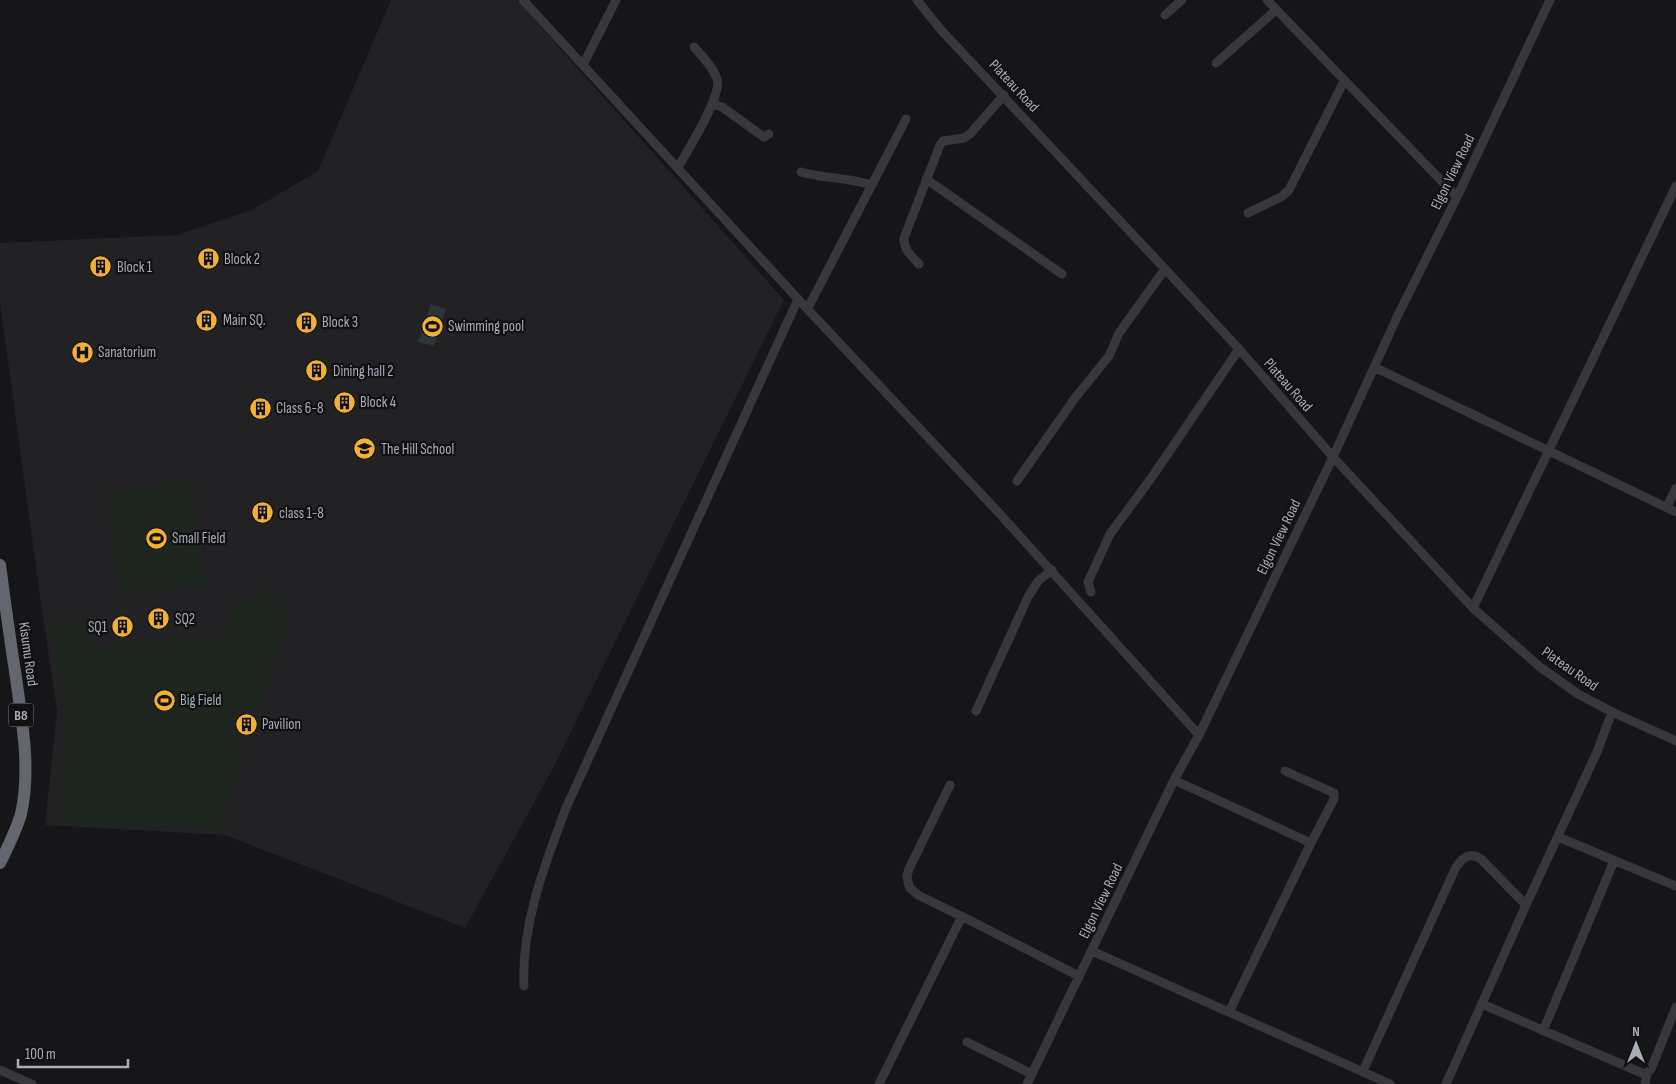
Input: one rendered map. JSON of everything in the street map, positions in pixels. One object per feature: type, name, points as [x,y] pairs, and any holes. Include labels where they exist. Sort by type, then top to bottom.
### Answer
[{"type":"highway","name":"Kisumu Road","points":[[0,565],[22,726],[25,769],[25,789],[20,815],[11,842],[0,863]]},
{"type":"street","points":[[523,0],[798,299],[1052,570],[1199,735]]},
{"type":"street","points":[[583,65],[616,0]]},
{"type":"street","name":"Plateau Road","points":[[916,0],[941,30],[1165,268],[1333,457],[1473,608],[1540,667],[1578,694],[1612,712],[1676,741]]},
{"type":"street","points":[[1165,15],[1182,0]]},
{"type":"street","points":[[1267,0],[1457,197]]},
{"type":"street","name":"Elgon View Road","points":[[1031,1081],[1079,976],[1174,780],[1199,735],[1550,0]]},
{"type":"street","points":[[1216,63],[1276,10]]},
{"type":"street","points":[[678,168],[718,90],[718,80],[713,70],[694,47]]},
{"type":"street","points":[[1248,213],[1281,197],[1289,190],[1344,81]]},
{"type":"street","points":[[920,264],[906,250],[904,238],[934,157],[943,141],[964,138],[970,134],[1004,95]]},
{"type":"street","points":[[711,106],[722,106],[764,137],[769,134]]},
{"type":"street","points":[[808,308],[906,119]]},
{"type":"street","points":[[801,172],[819,177],[871,185]]},
{"type":"street","points":[[926,180],[1062,274]]},
{"type":"street","points":[[1473,608],[1676,186]]},
{"type":"street","points":[[1017,481],[1075,398],[1109,356],[1119,333],[1165,268]]},
{"type":"street","points":[[524,986],[523,965],[530,922],[543,870],[566,808],[798,299]]},
{"type":"street","points":[[1091,592],[1088,582],[1110,534],[1125,511],[1152,478],[1238,348]]},
{"type":"street","points":[[1374,367],[1676,512]]},
{"type":"street","points":[[1667,507],[1676,488]]},
{"type":"street","points":[[976,711],[1028,597],[1038,581],[1052,570]]},
{"type":"street","points":[[1446,1084],[1597,752],[1612,712]]},
{"type":"street","points":[[1229,1012],[1334,799],[1334,793],[1285,771]]},
{"type":"street","points":[[1174,780],[1311,843]]},
{"type":"street","points":[[950,785],[907,876],[910,888],[918,896],[962,916],[1079,976]]},
{"type":"street","points":[[1558,837],[1676,886]]},
{"type":"street","points":[[1363,1071],[1456,868],[1464,857],[1472,855],[1481,859],[1526,905]]},
{"type":"street","points":[[1543,1031],[1614,861]]},
{"type":"street","points":[[879,1084],[962,916]]},
{"type":"street","points":[[1092,951],[1390,1084]]},
{"type":"street","points":[[1482,1004],[1637,1072],[1647,1074]]},
{"type":"street","points":[[1645,1084],[1647,1074],[1651,1069],[1676,1007]]},
{"type":"street","points":[[967,1042],[1031,1081]]},
{"type":"street","points":[[0,1070],[32,1084]]},
{"type":"shaded area","name":"The Hill School","points":[[391,0],[517,0],[784,300],[552,770],[465,928],[225,835],[45,825],[57,711],[0,302],[0,243],[177,235],[252,210],[318,171]]},
{"type":"shaded area","name":"Swimming pool","points":[[431,304],[446,309],[434,346],[418,342]]},
{"type":"shaded area","name":"Small Field","points":[[192,480],[205,583],[120,594],[107,493]]},
{"type":"shaded area","name":"Big Field","points":[[269,589],[285,605],[285,627],[258,712],[239,710],[230,742],[247,748],[221,828],[58,822],[69,710],[63,691],[50,621],[86,619],[94,643],[111,647],[127,642],[136,644],[145,636],[154,643],[181,634],[193,640],[227,635],[233,629],[227,608],[242,601],[259,599]]},
{"type":"place","name":"Block 2","points":[[208,259]]},
{"type":"place","name":"Block 1","points":[[101,267]]},
{"type":"place","name":"Main SQ.","points":[[207,320]]},
{"type":"place","name":"Block 3","points":[[306,322]]},
{"type":"place","name":"Swimming pool","points":[[432,326]]},
{"type":"place","name":"Sanatorium","points":[[82,352]]},
{"type":"place","name":"Dining hall 2","points":[[317,371]]},
{"type":"place","name":"Block 4","points":[[344,402]]},
{"type":"place","name":"Class 6-8","points":[[260,408]]},
{"type":"place","name":"The Hill School","points":[[365,449]]},
{"type":"place","name":"class 1-8","points":[[263,513]]},
{"type":"place","name":"Small Field","points":[[156,538]]},
{"type":"place","name":"SQ2","points":[[159,619]]},
{"type":"place","name":"SQ1","points":[[123,627]]},
{"type":"place","name":"Big Field","points":[[164,700]]},
{"type":"place","name":"Pavilion","points":[[246,724]]}]
